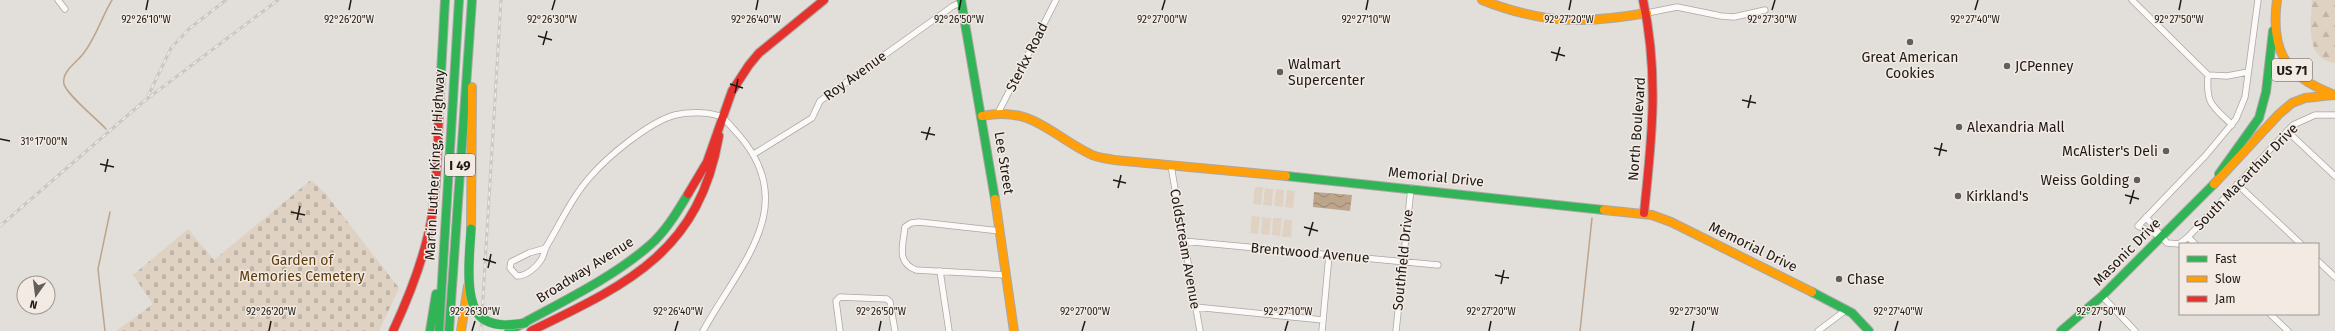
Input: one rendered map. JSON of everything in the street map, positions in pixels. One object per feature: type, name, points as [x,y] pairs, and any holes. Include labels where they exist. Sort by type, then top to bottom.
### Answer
[{"type":"main road","points":[[393,331],[420,269],[429,232],[434,194],[445,0]]},
{"type":"main road","name":"Martin Luther King, Jr Highway","points":[[439,331],[449,153],[460,0]]},
{"type":"main road","points":[[461,331],[469,269],[471,229],[473,0]]},
{"type":"main road","name":"Martin Luther King, Jr Highway","points":[[449,331],[473,0]]},
{"type":"main road","name":"Broadway Avenue","points":[[509,331],[526,323],[627,264],[651,244],[675,216],[707,162],[732,91],[752,61],[824,0]]},
{"type":"main road","points":[[1482,0],[1513,12],[1545,20],[1591,22],[1647,13]]},
{"type":"main road","name":"North Boulevard","points":[[1643,0],[1651,33],[1656,92],[1644,213]]},
{"type":"main road","name":"US 71","points":[[2277,0],[2274,25],[2278,44],[2292,69],[2300,78],[2309,84],[2335,95]]},
{"type":"main road","name":"Lee Street","points":[[961,1],[982,116],[1014,331]]},
{"type":"main road","name":"Masonic Drive","points":[[2209,188],[2259,118],[2266,92],[2274,25]]},
{"type":"main road","name":"Masonic Drive","points":[[2061,331],[2102,296],[2162,238],[2233,165],[2279,114],[2292,103],[2320,95],[2335,95]]},
{"type":"main road","name":"Memorial Drive","points":[[982,116],[998,113],[1023,116],[1038,121],[1052,129],[1074,146],[1091,155],[1138,164],[1411,188],[1644,213],[1671,222],[1846,310],[1869,331]]},
{"type":"main road","name":"Broadway Avenue","points":[[531,331],[629,278],[670,246],[687,222],[706,188],[716,160],[722,118]]},
{"type":"main road","points":[[430,331],[446,220]]},
{"type":"main road","points":[[469,269],[473,307],[478,316],[493,324],[507,326],[526,323]]},
{"type":"street","points":[[58,0],[65,8]]},
{"type":"street","name":"Sterkx Road","points":[[998,113],[1056,0]]},
{"type":"street","points":[[2132,0],[2208,75],[2227,76],[2248,72]]},
{"type":"street","points":[[2162,238],[2138,226],[2232,124],[2243,104],[2258,0]]},
{"type":"street","name":"Roy Avenue","points":[[754,154],[812,118],[820,101],[961,1]]},
{"type":"street","points":[[1647,13],[1676,7],[1720,16],[1734,17],[1765,10]]},
{"type":"street","points":[[2208,75],[2207,97],[2232,124]]},
{"type":"street","points":[[546,248],[520,257],[511,262],[510,268],[516,276],[522,276],[541,260],[546,248],[590,177],[617,152],[652,127],[675,115],[708,114],[722,118],[754,154],[765,180],[765,214],[752,249],[703,331]]},
{"type":"street","name":"South Macarthur Drive","points":[[2162,238],[2167,243],[2176,245],[2188,237],[2287,131],[2307,118],[2335,115]]},
{"type":"street","points":[[2287,131],[2335,176]]},
{"type":"street","name":"Coldstream Avenue","points":[[1171,166],[1200,331]]},
{"type":"street","points":[[2237,184],[2300,243]]},
{"type":"street","name":"Southfield Drive","points":[[1396,331],[1411,188]]},
{"type":"street","points":[[2146,217],[2162,238]]},
{"type":"street","points":[[1000,231],[919,222],[911,223],[905,227],[902,259],[907,266],[916,270],[1006,275]]},
{"type":"street","points":[[2188,237],[2195,243]]},
{"type":"street","name":"Brentwood Avenue","points":[[1183,241],[1438,265]]},
{"type":"street","points":[[1322,331],[1329,255]]},
{"type":"street","points":[[2319,261],[2335,277]]},
{"type":"street","points":[[940,271],[949,331]]},
{"type":"street","points":[[2102,296],[2135,331]]},
{"type":"street","points":[[840,331],[836,301],[840,297],[888,299],[890,302],[895,331]]},
{"type":"street","points":[[1195,307],[1323,320]]},
{"type":"street","points":[[1818,331],[1846,310]]},
{"type":"street","points":[[2271,315],[2288,331]]},
{"type":"green space","points":[[2312,0],[2335,0],[2335,63],[2325,60],[2318,55],[2314,47],[2311,29]]},
{"type":"green space","name":"Garden of Memories Cemetery","points":[[311,180],[325,193],[399,288],[379,331],[116,331],[153,304],[133,275],[188,229],[214,260]]},
{"type":"green space","points":[[1255,187],[1263,187],[1261,205],[1253,204]]},
{"type":"green space","points":[[1265,188],[1273,189],[1272,206],[1263,205]]},
{"type":"green space","points":[[1276,189],[1284,190],[1283,207],[1274,206]]},
{"type":"green space","points":[[1287,190],[1295,191],[1293,208],[1285,207]]},
{"type":"green space","points":[[1252,216],[1260,217],[1258,234],[1250,233]]},
{"type":"green space","points":[[1262,217],[1271,218],[1269,235],[1261,234]]},
{"type":"green space","points":[[1273,218],[1282,218],[1280,236],[1272,235]]},
{"type":"green space","points":[[1284,219],[1292,220],[1291,237],[1282,237]]},
{"type":"water","points":[[1314,192],[1352,195],[1350,211],[1313,207]]},
{"type":"waterway","points":[[106,129],[66,89],[64,80],[67,72],[88,48],[112,0]]},
{"type":"waterway","points":[[105,331],[98,269],[110,212]]},
{"type":"waterway","points":[[1580,331],[1592,218]]},
{"type":"railway","points":[[148,96],[171,48],[190,28],[226,0]]},
{"type":"railway","points":[[0,226],[143,102],[278,0]]},
{"type":"railway","points":[[481,331],[501,0]]},
{"type":"traffic: fast","points":[[440,92],[445,0]]},
{"type":"traffic: fast","points":[[439,331],[459,0]]},
{"type":"traffic: fast","points":[[449,331],[472,0]]},
{"type":"traffic: fast","points":[[961,0],[995,199]]},
{"type":"traffic: fast","points":[[2219,174],[2259,118],[2266,92],[2273,31]]},
{"type":"traffic: fast","points":[[1286,176],[1604,210]]},
{"type":"traffic: fast","points":[[2061,331],[2102,296],[2214,184]]},
{"type":"traffic: fast","points":[[509,331],[600,281],[634,258],[661,234],[688,194]]},
{"type":"traffic: fast","points":[[471,229],[469,265],[470,292],[473,304],[478,314],[485,320],[494,324],[510,325],[525,323]]},
{"type":"traffic: fast","points":[[1812,292],[1852,313],[1869,331]]},
{"type":"traffic: fast","points":[[430,331],[436,294]]},
{"type":"traffic: slow","points":[[1482,0],[1525,14],[1563,20],[1603,19],[1647,13]]},
{"type":"traffic: slow","points":[[2277,0],[2275,18],[2276,34],[2279,48],[2285,60],[2304,80],[2335,95]]},
{"type":"traffic: slow","points":[[471,229],[472,87]]},
{"type":"traffic: slow","points":[[2214,184],[2279,114],[2292,103],[2305,98],[2333,95]]},
{"type":"traffic: slow","points":[[982,116],[1000,114],[1028,118],[1090,154],[1102,158],[1286,176]]},
{"type":"traffic: slow","points":[[995,199],[1014,331]]},
{"type":"traffic: slow","points":[[1604,210],[1652,215],[1671,222],[1812,292]]},
{"type":"traffic: slow","points":[[461,331],[468,286]]},
{"type":"traffic: jam","points":[[688,194],[707,162],[732,91],[749,65],[759,53],[824,0]]},
{"type":"traffic: jam","points":[[1643,0],[1648,27],[1652,80],[1651,132],[1644,213]]},
{"type":"traffic: jam","points":[[393,331],[414,282],[429,231],[435,197],[440,92]]},
{"type":"traffic: jam","points":[[531,331],[598,297],[628,279],[654,259],[676,236],[695,209],[709,176],[719,136]]},
{"type":"place","name":"Great American Cookies","points":[[1910,42]]},
{"type":"place","name":"JCPenney","points":[[2007,66]]},
{"type":"place","name":"Walmart Supercenter","points":[[1280,72]]},
{"type":"place","name":"Alexandria Mall","points":[[1959,127]]},
{"type":"place","name":"McAlister's Deli","points":[[2166,151]]},
{"type":"place","name":"Weiss Golding","points":[[2137,180]]},
{"type":"place","name":"Kirkland's","points":[[1958,196]]},
{"type":"place","name":"Chase","points":[[1839,279]]}]
